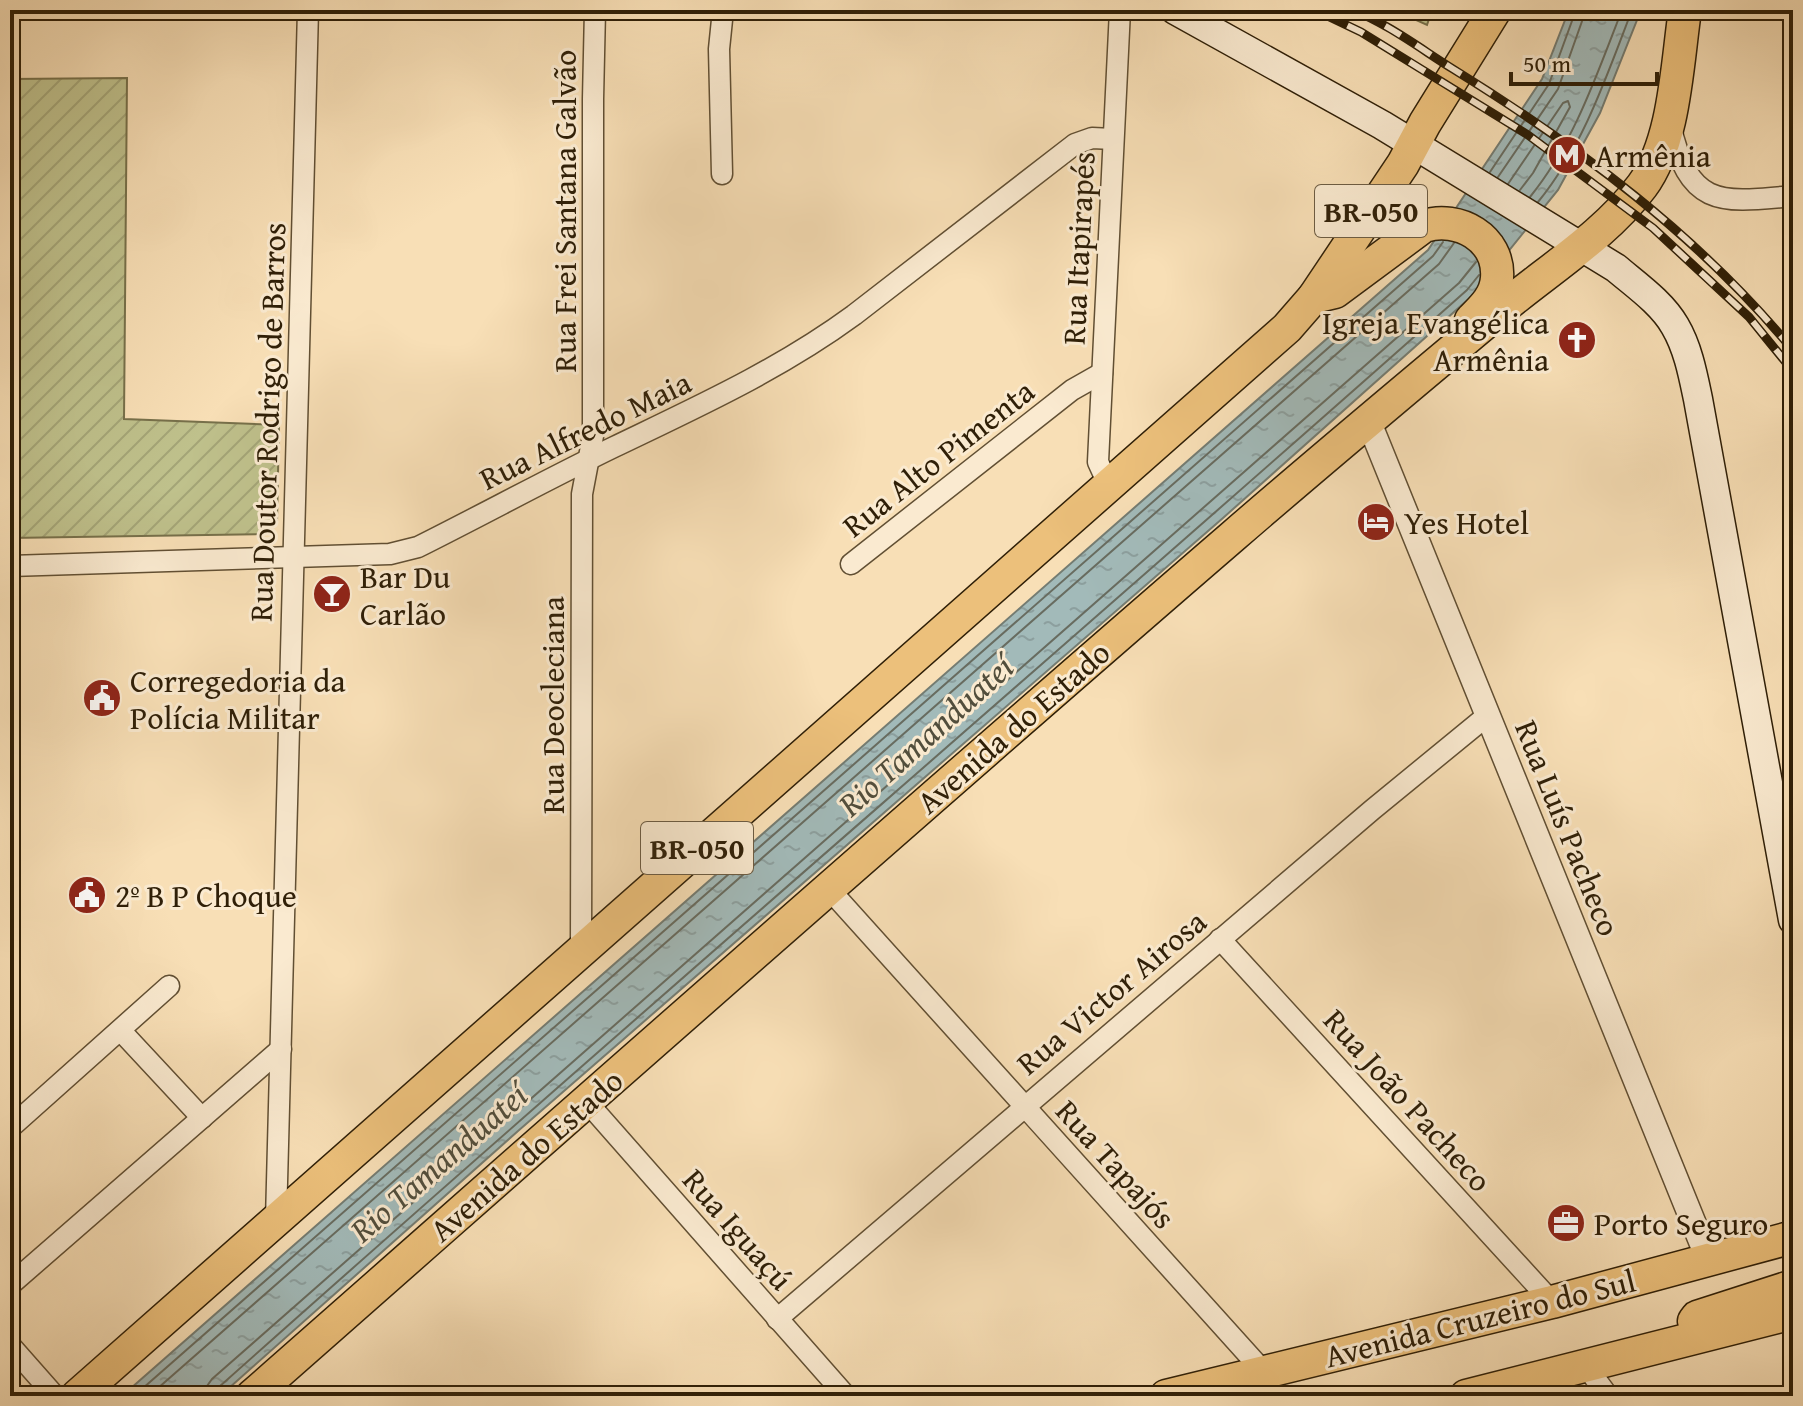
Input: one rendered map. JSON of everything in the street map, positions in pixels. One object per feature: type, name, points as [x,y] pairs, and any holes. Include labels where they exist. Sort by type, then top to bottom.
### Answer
[{"type":"main road","points":[[1175,10],[1413,143],[1616,268],[1662,309],[1675,326],[1689,361],[1793,920]]},
{"type":"main road","name":"BR-050","points":[[77,1396],[1287,328],[1314,297],[1403,164],[1495,10]]},
{"type":"main road","name":"Avenida do Estado","points":[[252,1396],[1368,420],[1610,223],[1644,184],[1655,164],[1669,117],[1685,10]]},
{"type":"main road","points":[[1314,297],[1335,292],[1414,232],[1432,224],[1454,223],[1477,235],[1489,248],[1497,278],[1488,302],[1454,339],[1452,350]]},
{"type":"main road","name":"Avenida Cruzeiro do Sul","points":[[1166,1396],[1552,1302],[1793,1237]]},
{"type":"main road","points":[[1678,1343],[1697,1317],[1793,1286]]},
{"type":"main road","points":[[1466,1396],[1793,1313]]},
{"type":"street","name":"Rua Doutor Rodrigo de Barros","points":[[276,1220],[308,10]]},
{"type":"street","name":"Rua Frei Santana Galvão","points":[[589,460],[593,436],[595,10]]},
{"type":"street","points":[[722,174],[719,49],[723,10]]},
{"type":"street","name":"Rua Itapirapés","points":[[1109,486],[1098,462],[1120,10]]},
{"type":"street","points":[[1669,117],[1675,145],[1685,167],[1694,182],[1708,193],[1722,200],[1741,201],[1793,196]]},
{"type":"street","name":"Rua Alfredo Maia","points":[[10,566],[390,554],[418,547],[700,407],[820,340],[1075,144],[1092,138],[1113,139]]},
{"type":"street","name":"Rua Alto Pimenta","points":[[851,564],[1072,390],[1102,373]]},
{"type":"street","name":"Rua Luís Pacheco","points":[[1368,420],[1709,1261]]},
{"type":"street","name":"Rua Deocleciana","points":[[581,950],[582,494],[589,460]]},
{"type":"street","name":"Rua Victor Airosa","points":[[777,1319],[1220,939],[1488,715]]},
{"type":"street","name":"Rua Tapajós","points":[[829,889],[1263,1371]]},
{"type":"street","name":"Rua João Pacheco","points":[[1220,939],[1552,1302]]},
{"type":"street","points":[[10,1128],[169,986]]},
{"type":"street","points":[[121,1031],[202,1118]]},
{"type":"street","points":[[10,1285],[281,1049]]},
{"type":"street","name":"Rua Iguaçú","points":[[587,1102],[846,1396]]},
{"type":"street","points":[[10,1345],[55,1396]]},
{"type":"street","points":[[1586,1366],[1608,1396]]},
{"type":"green space","points":[[1394,10],[1432,10],[1427,25]]},
{"type":"green space","points":[[127,78],[124,419],[279,425],[277,522],[267,534],[10,538],[10,79]]},
{"type":"water","name":"Rio Tamanduateí","points":[[1569,10],[1641,10],[1600,113],[1558,190],[1473,295],[1223,518],[518,1131],[220,1396],[122,1396],[1428,250],[1542,79]]},
{"type":"railway","points":[[1315,10],[1361,32],[1528,135],[1653,228],[1749,317],[1793,371]]},
{"type":"railway","points":[[1353,10],[1392,30],[1591,162],[1677,231],[1718,269],[1793,350]]},
{"type":"place","name":"Armênia","points":[[1567,155]]},
{"type":"place","name":"Igreja Evangélica Armênia","points":[[1577,340]]},
{"type":"place","name":"Yes Hotel","points":[[1376,522]]},
{"type":"place","name":"Bar Du Carlão","points":[[332,594]]},
{"type":"place","name":"Corregedoria da Polícia Militar","points":[[102,698]]},
{"type":"place","name":"2º B P Choque","points":[[87,895]]},
{"type":"place","name":"Porto Seguro","points":[[1566,1223]]}]
